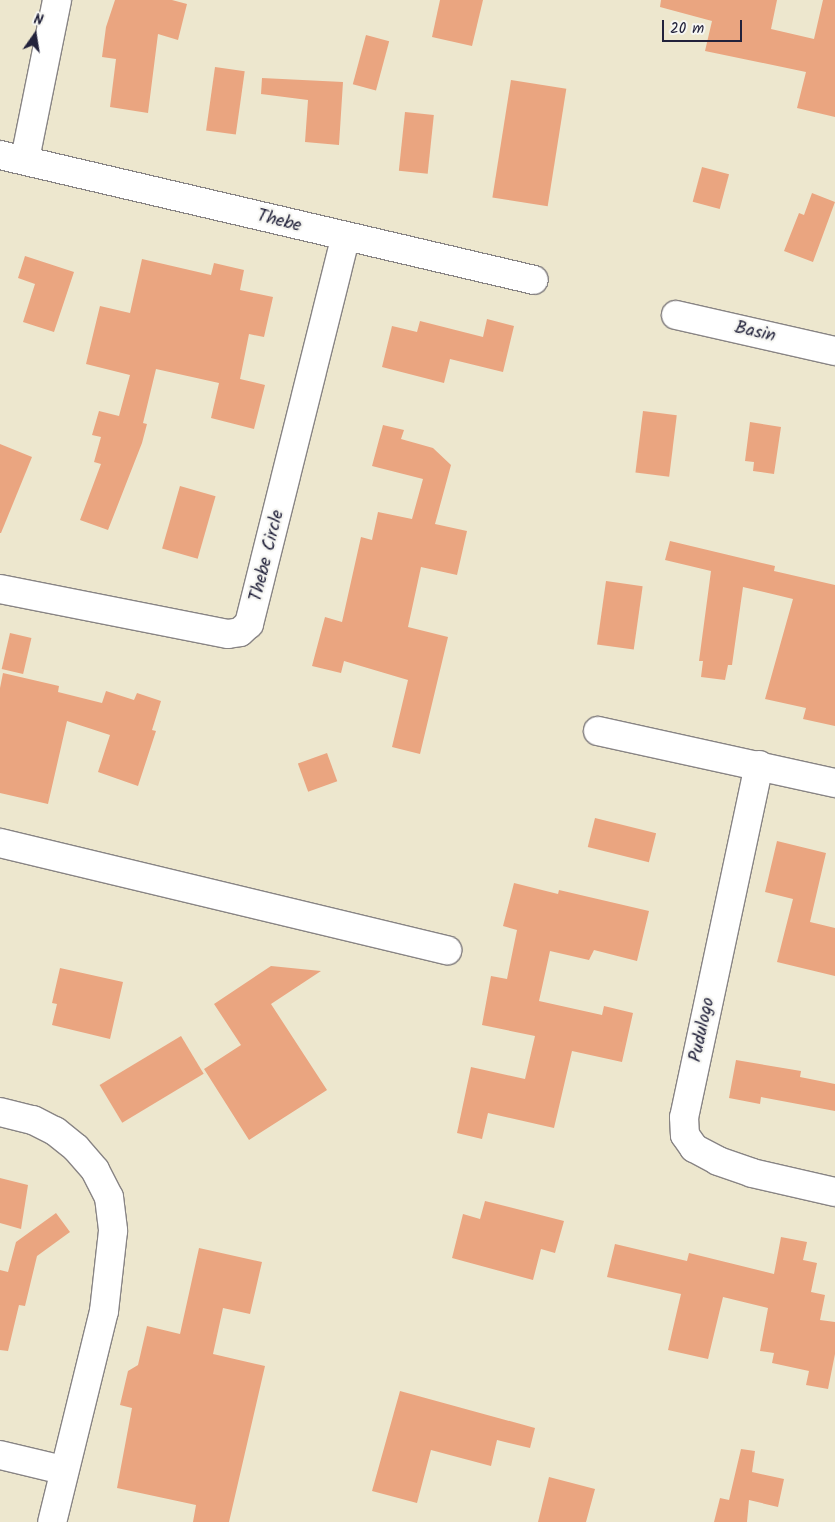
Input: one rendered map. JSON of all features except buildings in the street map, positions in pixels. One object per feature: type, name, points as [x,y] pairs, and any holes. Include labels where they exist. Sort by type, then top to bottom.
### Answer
[{"type":"street","name":"Thebe","points":[[57,0],[12,157],[345,238],[534,280]]},
{"type":"street","name":"Thebe Circle","points":[[0,589],[228,634],[240,632],[250,624],[345,238]]},
{"type":"street","name":"Basin","points":[[676,316],[835,352]]},
{"type":"street","points":[[598,731],[835,783]]},
{"type":"street","name":"Pudulogo","points":[[759,766],[684,1117],[686,1135],[694,1148],[718,1161],[752,1173],[835,1192]]},
{"type":"street","points":[[0,843],[447,950]]},
{"type":"street","points":[[0,1112],[33,1120],[55,1131],[95,1170],[109,1197],[114,1230],[104,1311],[63,1470],[52,1522]]},
{"type":"street","points":[[0,1456],[63,1470]]}]
